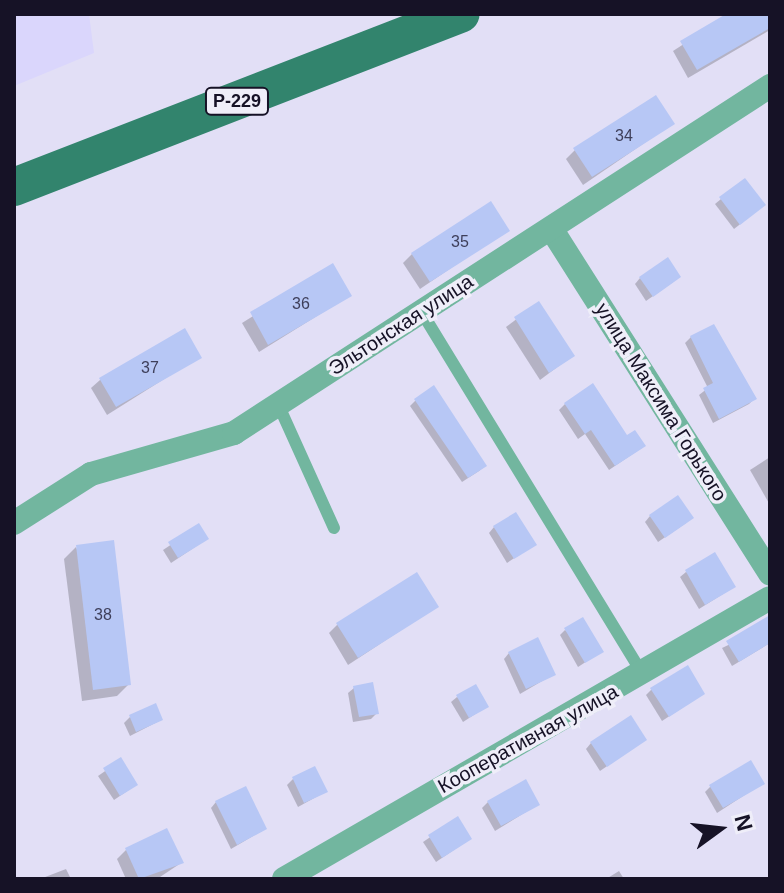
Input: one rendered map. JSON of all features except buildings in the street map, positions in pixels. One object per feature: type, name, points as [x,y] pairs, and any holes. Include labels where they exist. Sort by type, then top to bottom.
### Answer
[{"type":"main road","name":"Р-229","points":[[14,187],[461,14]]},
{"type":"street","name":"Эльтонская улица","points":[[14,523],[91,474],[234,433],[552,230],[770,86]]},
{"type":"street","name":"улица Максима Горького","points":[[552,230],[770,574]]},
{"type":"street","name":"Кооперативная улица","points":[[284,879],[643,675],[770,598]]},
{"type":"lane","points":[[421,311],[643,675]]},
{"type":"lane","points":[[278,404],[334,528]]},
{"type":"shaded area","points":[[14,14],[89,14],[94,53],[14,86]]}]
